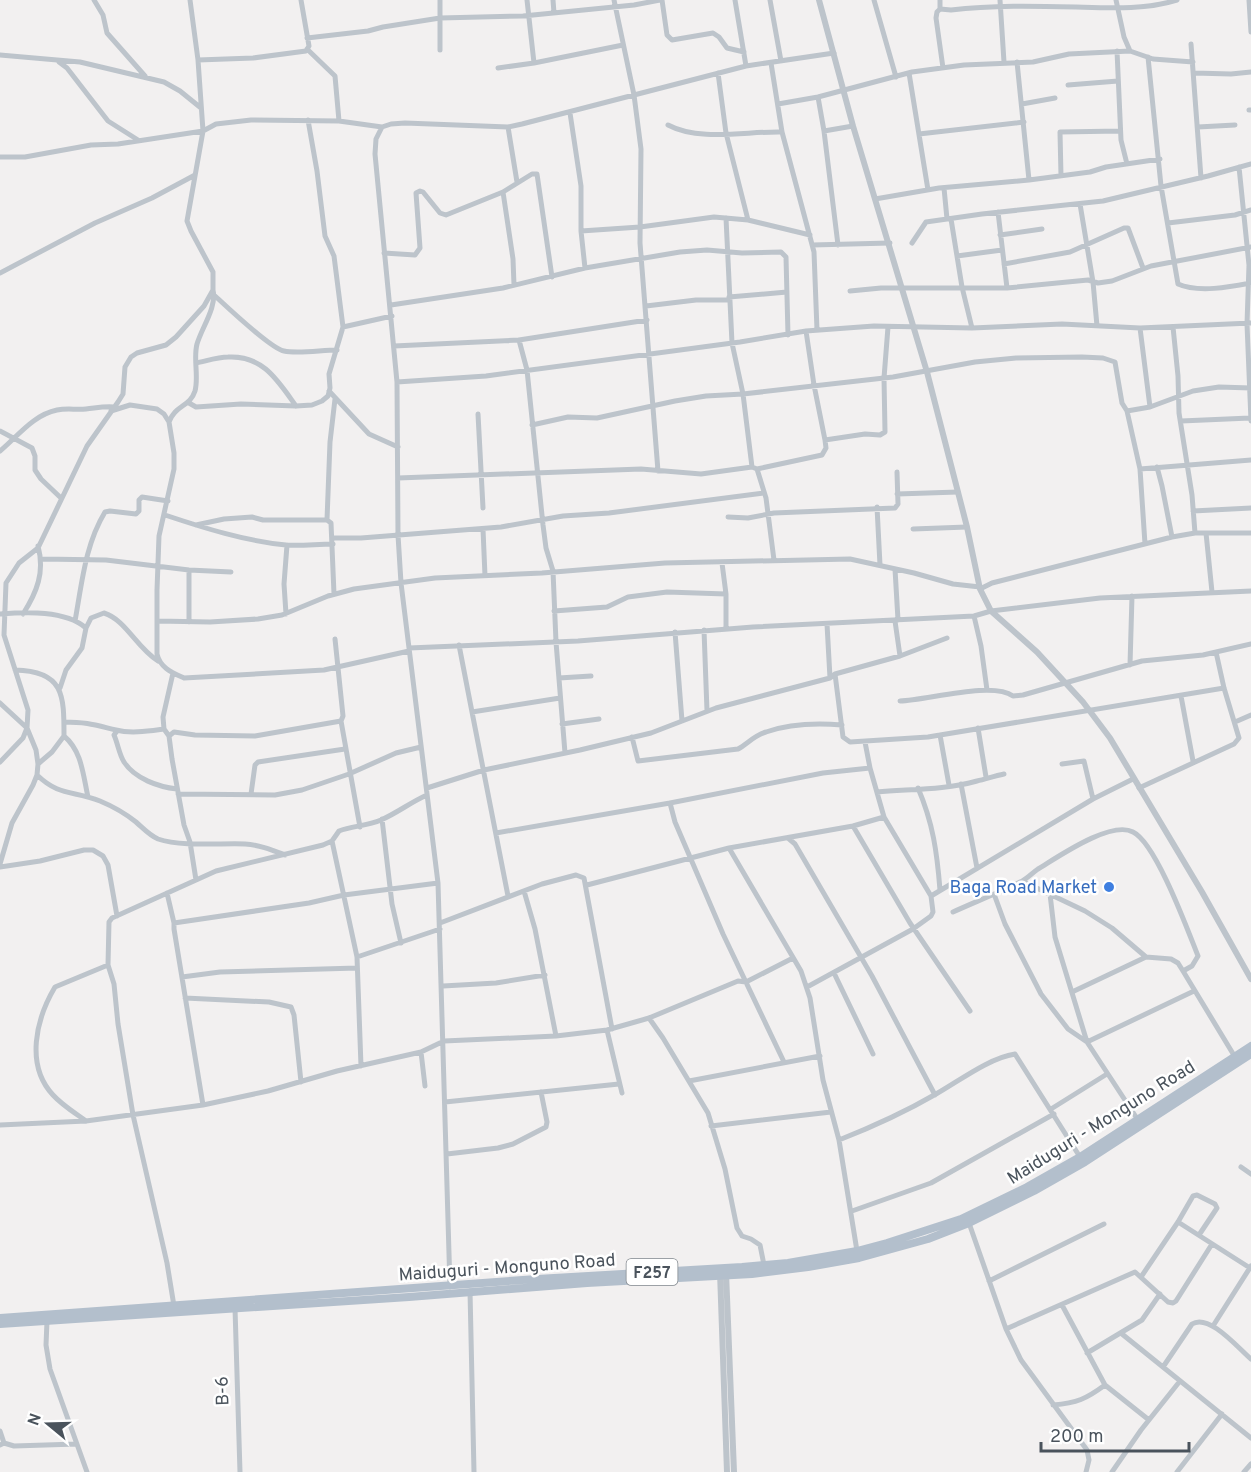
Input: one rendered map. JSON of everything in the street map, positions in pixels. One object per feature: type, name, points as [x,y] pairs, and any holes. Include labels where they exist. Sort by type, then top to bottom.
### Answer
[{"type":"main road","name":"Maiduguri - Monguno Road","points":[[723,1272],[857,1251],[961,1219],[1027,1187],[1080,1157],[1251,1046]]},
{"type":"main road","name":"Maiduguri - Monguno Road","points":[[0,1323],[235,1308],[469,1288],[723,1272],[785,1271],[859,1258],[928,1239],[969,1223],[1034,1191],[1085,1162],[1251,1054]]},
{"type":"main road","name":"Maiduguri - Monguno Road","points":[[0,1318],[450,1287],[469,1288]]},
{"type":"street","points":[[94,0],[103,15],[107,33],[146,77]]},
{"type":"street","points":[[169,422],[173,411],[189,403],[195,391],[197,345],[214,292],[213,273],[187,220],[203,131],[198,60],[190,0]]},
{"type":"street","points":[[301,0],[307,49],[336,76],[339,121]]},
{"type":"street","points":[[440,0],[440,50]]},
{"type":"street","points":[[527,0],[534,63]]},
{"type":"street","points":[[553,0],[554,13]]},
{"type":"street","points":[[307,38],[368,31],[440,18],[530,15],[614,3],[661,0],[667,36],[672,40],[713,33],[728,48],[744,52]]},
{"type":"street","points":[[735,0],[746,66]]},
{"type":"street","points":[[770,0],[781,61]]},
{"type":"street","points":[[819,0],[927,372],[967,526],[980,588],[991,610],[1037,652],[1065,682],[1110,738],[1203,892],[1251,979]]},
{"type":"street","points":[[874,0],[896,77]]},
{"type":"street","points":[[940,0],[940,9],[936,18],[943,68]]},
{"type":"street","points":[[1116,0],[1124,37],[1130,51]]},
{"type":"street","points":[[940,9],[1000,3],[1099,9],[1140,7],[1177,0]]},
{"type":"street","points":[[1249,0],[1251,32]]},
{"type":"street","points":[[614,3],[634,95],[641,149],[641,259],[658,471]]},
{"type":"street","points":[[1000,3],[1004,62]]},
{"type":"street","points":[[1191,44],[1201,178]]},
{"type":"street","points":[[498,68],[622,45]]},
{"type":"street","points":[[198,60],[290,55],[307,49]]},
{"type":"street","points":[[1117,51],[1120,131],[1127,164]]},
{"type":"street","points":[[778,104],[818,97],[909,73],[1004,62],[1033,62],[1069,54],[1130,51],[1148,57],[1193,62]]},
{"type":"street","points":[[0,157],[25,157],[91,145],[118,144],[203,131],[216,124],[251,120],[339,121],[382,127],[405,123],[508,127],[570,113],[746,66],[834,53]]},
{"type":"street","points":[[0,55],[59,62],[80,62],[146,77],[164,82],[180,91],[201,108]]},
{"type":"street","points":[[1148,57],[1161,186],[1178,284],[1207,288],[1249,283]]},
{"type":"street","points":[[59,62],[67,68],[108,121],[138,140]]},
{"type":"street","points":[[1017,62],[1029,180]]},
{"type":"street","points":[[771,63],[782,132],[812,245],[816,330]]},
{"type":"street","points":[[1194,73],[1251,72]]},
{"type":"street","points":[[718,73],[726,133],[748,220]]},
{"type":"street","points":[[909,73],[928,190]]},
{"type":"street","points":[[1068,85],[1118,81]]},
{"type":"street","points":[[818,97],[838,245]]},
{"type":"street","points":[[1022,104],[1055,98]]},
{"type":"street","points":[[570,113],[581,186],[581,231],[585,268]]},
{"type":"street","points":[[189,403],[196,407],[241,404],[296,406],[312,405],[328,396],[329,374],[343,327],[334,256],[325,236],[308,120]]},
{"type":"street","points":[[919,134],[1024,122]]},
{"type":"street","points":[[668,125],[696,134],[782,132]]},
{"type":"street","points":[[1198,127],[1235,125]]},
{"type":"street","points":[[824,131],[854,126]]},
{"type":"street","points":[[382,127],[376,139],[375,154],[397,382],[398,535],[401,583],[438,883],[443,986],[450,1287]]},
{"type":"street","points":[[508,127],[517,182]]},
{"type":"street","points":[[1061,176],[1060,132],[1120,131]]},
{"type":"street","points":[[875,199],[928,190],[1090,172],[1160,159]]},
{"type":"street","points":[[912,243],[926,222],[1103,201],[1251,164]]},
{"type":"street","points":[[1181,421],[1251,420],[1249,248],[1239,167]]},
{"type":"street","points":[[384,253],[415,255],[418,252],[420,248],[416,193],[423,192],[440,213],[446,215],[502,192],[532,174],[537,174],[552,277]]},
{"type":"street","points":[[0,273],[95,223],[152,198],[195,175]]},
{"type":"street","points":[[944,188],[972,328]]},
{"type":"street","points":[[502,192],[513,259],[514,285]]},
{"type":"street","points":[[1080,204],[1093,282],[1097,326]]},
{"type":"street","points":[[1168,223],[1244,213],[1251,210]]},
{"type":"street","points":[[998,212],[1006,288]]},
{"type":"street","points":[[581,231],[640,227],[691,219],[726,218],[748,220],[810,235]]},
{"type":"street","points":[[726,218],[732,343],[755,468],[764,493],[774,560]]},
{"type":"street","points":[[1004,264],[1070,252],[1118,230],[1128,228],[1143,268]]},
{"type":"street","points":[[1000,235],[1042,229]]},
{"type":"street","points":[[812,245],[890,243]]},
{"type":"street","points":[[850,291],[903,288],[1006,288],[1088,280],[1098,283],[1112,281],[1143,268],[1249,248]]},
{"type":"street","points":[[391,305],[514,285],[585,268],[680,252],[707,250],[784,253],[786,257],[788,334]]},
{"type":"street","points":[[957,256],[1002,250]]},
{"type":"street","points":[[214,292],[273,348],[285,352],[337,350]]},
{"type":"street","points":[[0,762],[22,738],[27,728],[28,710],[4,635],[2,614],[6,583],[20,563],[38,546],[87,446],[123,394],[125,367],[131,357],[137,352],[166,345],[176,337],[214,292]]},
{"type":"street","points":[[646,306],[787,292]]},
{"type":"street","points":[[343,327],[392,316]]},
{"type":"street","points":[[394,346],[519,340],[646,320]]},
{"type":"street","points":[[397,382],[486,376],[816,330],[874,326],[972,328],[1062,324],[1140,328],[1249,323]]},
{"type":"street","points":[[825,440],[865,434],[880,435],[885,432],[884,378],[888,327]]},
{"type":"street","points":[[1173,327],[1181,421],[1195,533]]},
{"type":"street","points":[[1140,328],[1150,407]]},
{"type":"street","points":[[398,478],[641,469],[701,474],[755,468],[822,454],[826,448],[825,440],[806,332]]},
{"type":"street","points":[[519,340],[527,370],[546,548],[553,571],[565,753]]},
{"type":"street","points":[[196,363],[229,357],[259,362],[274,376],[296,406]]},
{"type":"street","points":[[532,425],[568,417],[597,418],[706,396],[884,378],[975,362],[1016,358],[1107,358],[1115,362],[1122,403],[1127,411],[1140,469],[1145,544]]},
{"type":"street","points":[[1127,411],[1150,407],[1193,391],[1219,387],[1250,388]]},
{"type":"street","points":[[329,391],[369,434],[398,447]]},
{"type":"street","points":[[327,520],[330,442],[335,399]]},
{"type":"street","points":[[0,451],[31,422],[45,413],[64,408],[86,409],[100,406],[112,409],[130,405],[157,409],[164,414],[169,422],[174,469],[159,536],[158,661]]},
{"type":"street","points":[[478,414],[483,508]]},
{"type":"street","points":[[0,431],[32,448],[35,456],[35,470],[41,480],[61,498]]},
{"type":"street","points":[[1140,469],[1251,460]]},
{"type":"street","points":[[1157,467],[1172,537]]},
{"type":"street","points":[[728,517],[748,518],[774,513],[897,507],[897,472]]},
{"type":"street","points":[[897,494],[958,492]]},
{"type":"street","points":[[165,515],[255,540],[287,545],[483,529],[551,518],[764,493]]},
{"type":"street","points":[[75,621],[93,533],[105,512],[110,510],[136,514],[139,511],[139,500],[142,497],[168,501]]},
{"type":"street","points":[[877,507],[880,565]]},
{"type":"street","points":[[1193,511],[1251,508]]},
{"type":"street","points":[[196,525],[224,519],[252,517],[263,520],[327,520],[331,523],[333,541],[334,594]]},
{"type":"street","points":[[913,529],[967,526]]},
{"type":"street","points":[[483,529],[485,576]]},
{"type":"street","points":[[157,621],[258,619],[286,614],[334,594],[354,589],[435,578],[665,563],[850,559],[953,584],[980,588],[1172,537],[1195,533],[1251,533]]},
{"type":"street","points":[[1206,533],[1212,592]]},
{"type":"street","points":[[286,614],[284,584],[287,545]]},
{"type":"street","points":[[23,614],[38,586],[42,559],[38,546]]},
{"type":"street","points":[[42,559],[86,559],[231,572]]},
{"type":"street","points":[[722,563],[726,594],[726,629]]},
{"type":"street","points":[[896,569],[900,656]]},
{"type":"street","points":[[189,570],[189,622]]},
{"type":"street","points":[[0,581],[6,583]]},
{"type":"street","points":[[38,764],[52,752],[64,736],[60,688],[66,670],[82,648],[86,628],[91,618],[104,613],[114,616],[148,655],[173,673],[184,678],[196,678],[304,672],[338,667],[409,650],[459,645],[556,642],[704,630],[974,616],[991,610],[1049,603],[1132,596],[1251,591]]},
{"type":"street","points":[[554,611],[607,607],[628,597],[668,592],[726,594]]},
{"type":"street","points":[[1130,665],[1132,596]]},
{"type":"street","points":[[2,614],[59,616],[75,621],[86,628]]},
{"type":"street","points":[[974,616],[987,690]]},
{"type":"street","points":[[828,624],[833,676],[843,737],[847,740],[866,742],[940,735],[1224,688]]},
{"type":"street","points":[[704,630],[706,711]]},
{"type":"street","points":[[675,632],[682,721]]},
{"type":"street","points":[[174,1306],[167,1263],[133,1115],[114,984],[108,965],[108,928],[112,918],[216,871],[241,863],[286,855],[323,845],[332,840],[339,831],[382,819],[427,792],[484,770],[632,737],[750,698],[792,690],[900,656],[947,638]]},
{"type":"street","points":[[335,639],[343,716],[341,721],[360,827]]},
{"type":"street","points":[[900,701],[987,690],[1007,692],[1013,696],[1142,661],[1216,652],[1251,644]]},
{"type":"street","points":[[459,645],[508,897]]},
{"type":"street","points":[[1139,788],[1193,761],[1234,744],[1239,738],[1216,652]]},
{"type":"street","points":[[15,670],[37,671],[46,675],[60,688]]},
{"type":"street","points":[[173,673],[163,717],[164,729],[169,736],[184,825],[190,842],[195,880]]},
{"type":"street","points":[[559,678],[591,676]]},
{"type":"street","points":[[1181,696],[1193,761]]},
{"type":"street","points":[[472,712],[560,698]]},
{"type":"street","points":[[0,703],[27,728],[36,750],[38,764],[37,775],[12,823],[0,866],[40,861],[84,850],[93,850],[103,856],[108,865],[117,916]]},
{"type":"street","points":[[1234,722],[1251,715]]},
{"type":"street","points":[[562,724],[599,719]]},
{"type":"street","points":[[169,736],[174,732],[195,735],[255,736],[341,721]]},
{"type":"street","points":[[64,722],[95,723],[117,731],[143,732],[164,729]]},
{"type":"street","points":[[632,737],[638,761],[738,749],[763,732],[794,726],[842,725]]},
{"type":"street","points":[[978,728],[986,777]]},
{"type":"street","points":[[117,731],[114,735],[124,762],[132,770],[160,787],[178,791],[275,795],[302,790],[349,774],[396,753],[421,747]]},
{"type":"street","points":[[940,735],[949,785]]},
{"type":"street","points":[[64,736],[74,745],[88,796]]},
{"type":"street","points":[[807,987],[913,928],[931,916],[933,912],[931,896],[884,817],[870,768],[866,742]]},
{"type":"street","points":[[251,794],[255,765],[258,762],[345,749]]},
{"type":"street","points":[[1062,764],[1084,760],[1093,800]]},
{"type":"street","points":[[496,833],[804,777],[870,768]]},
{"type":"street","points":[[877,792],[949,785],[1004,774]]},
{"type":"street","points":[[37,775],[59,790],[88,796],[103,802],[158,839],[246,844],[261,846],[286,855]]},
{"type":"street","points":[[931,896],[1093,800],[1133,779]]},
{"type":"street","points":[[961,783],[977,868]]},
{"type":"street","points":[[918,788],[936,843],[940,890]]},
{"type":"street","points":[[670,803],[690,858],[723,934],[784,1062]]},
{"type":"street","points":[[587,885],[729,848],[853,826],[884,817]]},
{"type":"street","points":[[382,819],[391,891],[401,943]]},
{"type":"street","points":[[853,826],[913,928],[970,1011]]},
{"type":"street","points":[[953,912],[1023,881],[1036,870],[1078,845],[1106,833],[1131,830],[1143,841],[1161,870],[1181,911],[1198,956],[1192,966],[1183,971]]},
{"type":"street","points":[[788,838],[795,844],[862,958],[935,1095]]},
{"type":"street","points":[[332,840],[357,957],[361,1066]]},
{"type":"street","points":[[729,848],[793,958],[807,987],[852,1211],[857,1251]]},
{"type":"street","points":[[357,957],[401,943],[524,891],[576,875],[584,878],[622,1093]]},
{"type":"street","points":[[1023,881],[1085,911],[1112,928],[1146,957]]},
{"type":"street","points":[[174,923],[309,903],[344,895],[391,891],[438,883]]},
{"type":"street","points":[[524,891],[535,929],[556,1036]]},
{"type":"street","points":[[166,893],[174,923],[203,1105]]},
{"type":"street","points":[[994,894],[1005,924],[1041,994],[1068,1029],[1087,1042]]},
{"type":"street","points":[[1050,894],[1055,937],[1087,1042],[1138,1120]]},
{"type":"street","points":[[1072,992],[1146,957],[1171,959],[1178,963],[1235,1057]]},
{"type":"street","points":[[0,1125],[86,1121],[203,1105],[268,1092],[421,1052],[444,1041],[556,1036],[610,1029],[649,1018],[738,981],[746,982],[793,958]]},
{"type":"street","points":[[86,1121],[50,1092],[36,1064],[36,1041],[46,1005],[55,987],[108,965]]},
{"type":"street","points":[[182,977],[220,972],[357,968]]},
{"type":"street","points":[[834,973],[873,1054]]},
{"type":"street","points":[[443,986],[496,983],[544,975]]},
{"type":"street","points":[[1087,1042],[1194,991]]},
{"type":"street","points":[[185,998],[269,1002],[291,1008],[294,1015],[302,1082]]},
{"type":"street","points":[[649,1018],[702,1101],[725,1169],[737,1228],[742,1236],[760,1245],[764,1265]]},
{"type":"street","points":[[421,1052],[425,1086]]},
{"type":"street","points":[[838,1140],[875,1125],[935,1095],[972,1073],[1015,1054],[1080,1157]]},
{"type":"street","points":[[689,1081],[820,1056]]},
{"type":"street","points":[[852,1211],[931,1183],[1052,1112],[1107,1074]]},
{"type":"street","points":[[446,1102],[619,1084]]},
{"type":"street","points":[[447,1154],[513,1144],[546,1127],[541,1092]]},
{"type":"street","points":[[711,1126],[831,1112]]},
{"type":"street","points":[[1241,1167],[1251,1174]]},
{"type":"street","points":[[1141,1278],[1193,1196],[1203,1197],[1215,1204],[1217,1208],[1199,1235]]},
{"type":"street","points":[[1178,1221],[1250,1267],[1213,1326]]},
{"type":"street","points":[[969,1223],[1006,1329],[1021,1360],[1087,1450],[1089,1460],[1086,1472]]},
{"type":"street","points":[[989,1281],[1104,1224]]},
{"type":"street","points":[[1006,1329],[1128,1273],[1135,1272],[1168,1302],[1176,1301],[1212,1244]]},
{"type":"street","points":[[723,1272],[727,1472]]},
{"type":"street","points":[[723,1272],[734,1472]]},
{"type":"street","points":[[469,1288],[474,1472]]},
{"type":"street","points":[[1087,1353],[1142,1320],[1160,1294]]},
{"type":"street","points":[[1062,1305],[1105,1385],[1149,1420]]},
{"type":"street","name":"B-6","points":[[235,1308],[240,1472]]},
{"type":"street","points":[[1163,1367],[1197,1320],[1203,1320],[1213,1326],[1251,1359]]},
{"type":"street","points":[[48,1321],[46,1345],[50,1369],[87,1472]]},
{"type":"street","points":[[1122,1334],[1251,1438]]},
{"type":"street","points":[[1112,1472],[1180,1381]]},
{"type":"street","points":[[1053,1405],[1076,1403],[1091,1396],[1105,1385]]},
{"type":"street","points":[[1177,1472],[1222,1414]]},
{"type":"street","points":[[0,1431],[2,1444],[14,1446],[77,1444]]},
{"type":"street","points":[[1245,1472],[1251,1464]]},
{"type":"place","name":"Baga Road Market","points":[[1109,887]]}]
